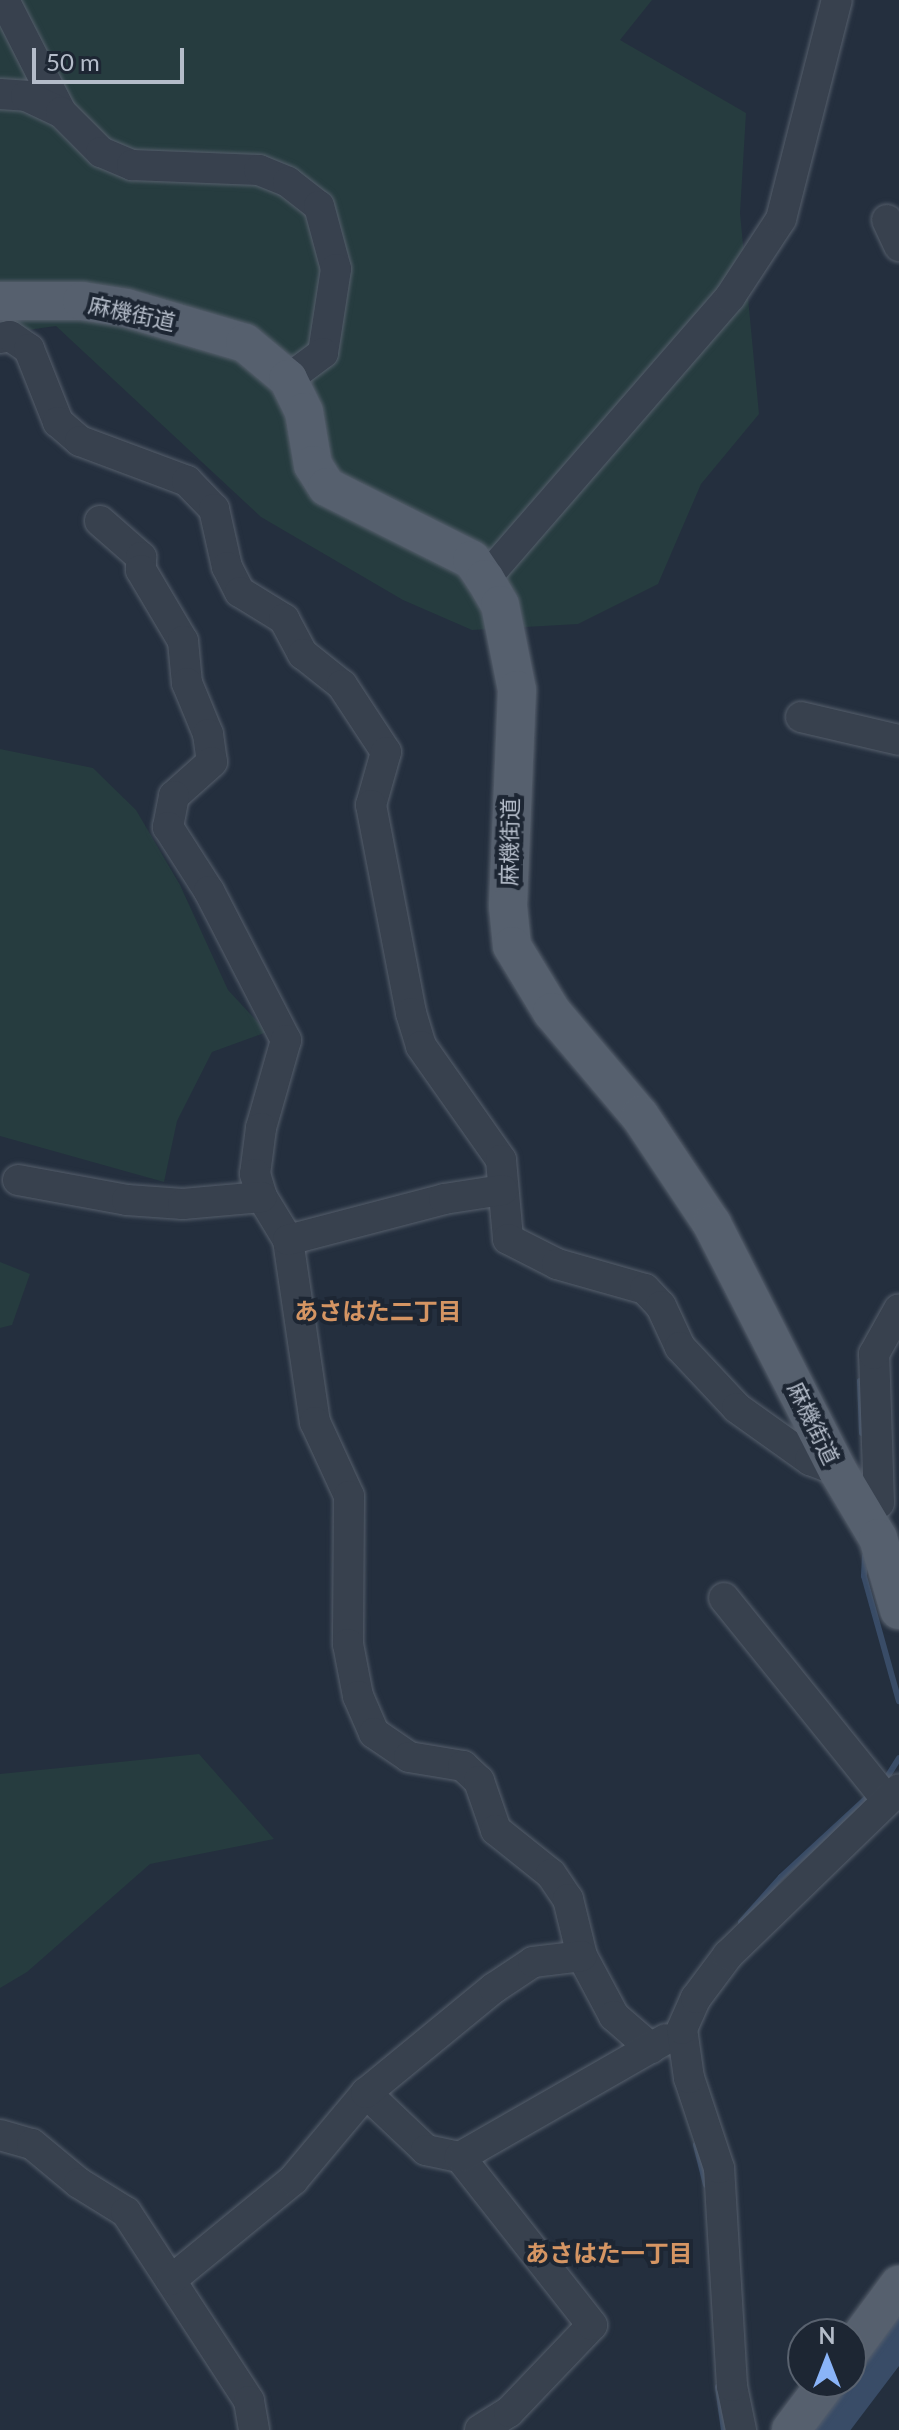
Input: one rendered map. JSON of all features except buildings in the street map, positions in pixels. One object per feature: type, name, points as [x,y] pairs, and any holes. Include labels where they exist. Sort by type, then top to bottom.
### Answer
[{"type":"main road","name":"麻機街道","points":[[0,301],[82,301],[171,320],[245,343],[288,379],[304,412],[313,465],[327,487],[472,560],[500,605],[517,690],[508,892],[512,946],[552,1012],[678,1168],[737,1271],[838,1471],[878,1538],[899,1610]]},
{"type":"main road","points":[[867,2328],[899,2285]]},
{"type":"main road","points":[[791,2430],[815,2398]]},
{"type":"street","points":[[4,0],[61,112],[101,152],[132,165],[259,170],[288,182],[319,206],[336,269],[323,353],[288,379]]},
{"type":"street","points":[[485,579],[730,297],[781,219],[837,0]]},
{"type":"street","points":[[0,94],[26,96],[61,112]]},
{"type":"street","points":[[0,338],[10,336],[29,349],[58,422],[80,441],[187,481],[214,509],[227,567],[240,592],[284,619],[303,654],[342,685],[386,752],[371,805],[411,1013],[421,1046],[501,1160],[508,1239],[557,1264],[645,1289],[661,1306],[680,1347],[737,1408],[810,1460],[838,1471]]},
{"type":"street","points":[[100,521],[141,557],[141,570],[183,641],[187,683],[208,734],[212,762],[174,796],[168,827],[209,891],[286,1040],[261,1128],[255,1174],[262,1197],[288,1240],[315,1422],[349,1496],[348,1644],[358,1696],[374,1733],[409,1757],[463,1766],[479,1781],[496,1830],[551,1874],[568,1899],[582,1956],[614,2016],[651,2048]]},
{"type":"street","points":[[801,717],[899,740]]},
{"type":"street","points":[[18,1180],[127,1200],[183,1204],[262,1197]]},
{"type":"street","points":[[288,1240],[444,1199],[502,1190]]},
{"type":"street","points":[[879,1503],[874,1354],[899,1309]]},
{"type":"street","points":[[724,1598],[893,1794],[728,1955],[696,1998],[682,2029],[689,2078],[719,2168],[732,2386],[741,2430]]},
{"type":"street","points":[[171,2280],[293,2180],[366,2093],[533,1962],[582,1956]]},
{"type":"street","points":[[460,2157],[682,2029]]},
{"type":"street","points":[[366,2093],[426,2150],[460,2157],[592,2325],[509,2412],[480,2430]]},
{"type":"street","points":[[0,2135],[32,2144],[79,2183],[126,2212],[249,2401],[254,2430]]},
{"type":"green space","points":[[0,0],[652,0],[620,40],[746,113],[740,213],[759,414],[701,484],[658,584],[578,624],[472,630],[403,600],[261,517],[56,326],[0,334]]},
{"type":"green space","points":[[0,749],[93,768],[136,810],[180,885],[228,990],[267,1032],[212,1052],[177,1121],[164,1182],[0,1136]]},
{"type":"green space","points":[[0,1262],[30,1274],[12,1325],[0,1328]]},
{"type":"green space","points":[[199,1754],[274,1839],[150,1864],[27,1972],[0,1988],[0,1774]]},
{"type":"waterway","points":[[860,1381],[862,1433]]},
{"type":"waterway","points":[[865,1556],[864,1576],[899,1701]]},
{"type":"waterway","points":[[884,1782],[899,1758]]},
{"type":"waterway","points":[[741,1922],[781,1877],[870,1795]]},
{"type":"waterway","points":[[696,2145],[706,2185]]},
{"type":"waterway","points":[[828,2430],[899,2336]]},
{"type":"waterway","points":[[718,2387],[724,2430]]},
{"type":"district","name":"あさはた二丁目","points":[[378,1311]]},
{"type":"district","name":"あさはた一丁目","points":[[609,2253]]}]
